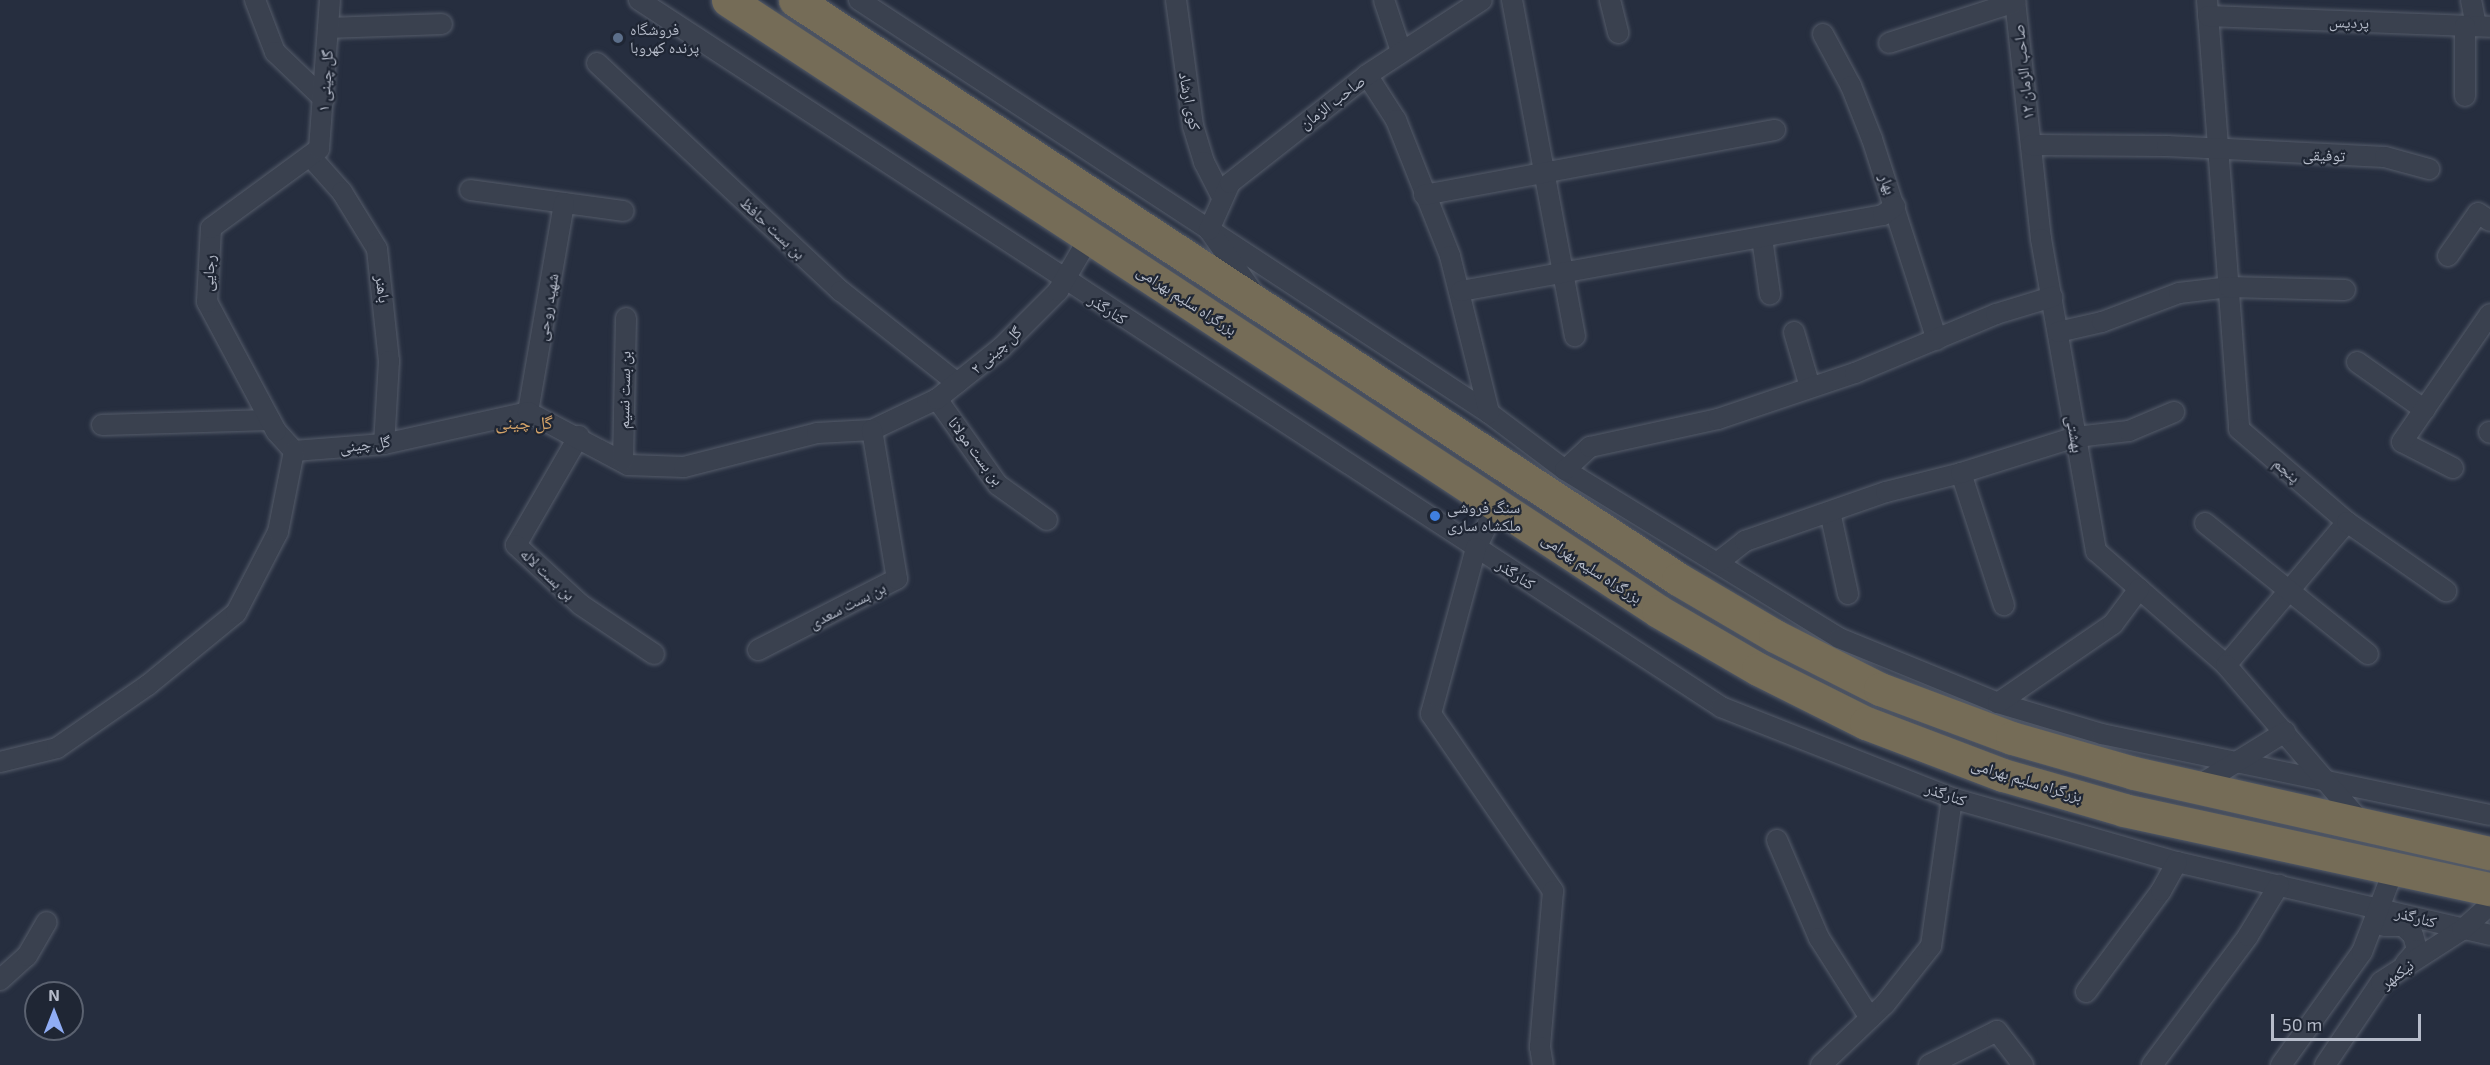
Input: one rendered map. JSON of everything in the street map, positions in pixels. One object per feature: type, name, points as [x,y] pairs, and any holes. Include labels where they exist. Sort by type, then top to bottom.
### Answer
[{"type":"highway","name":"بزرگراه سلیم بهرامی","points":[[728,0],[1658,611],[1758,669],[1866,723],[2003,776],[2113,807],[2490,889]]},
{"type":"highway","points":[[795,0],[1678,579],[1775,636],[1880,689],[2012,738],[2196,787],[2490,853]]},
{"type":"street","points":[[255,0],[275,52],[324,99]]},
{"type":"street","name":"گل چینی ۱","points":[[310,156],[319,149],[330,0]]},
{"type":"street","name":"کنارگذر","points":[[639,0],[1064,281],[1721,707],[1952,798],[2176,862],[2490,935]]},
{"type":"street","points":[[859,0],[1489,413],[1565,470],[1839,638],[1998,703],[2102,734],[2239,761],[2332,784],[2490,815]]},
{"type":"street","name":"کوی ارشاد","points":[[1176,0],[1193,126],[1204,162],[1222,196]]},
{"type":"street","points":[[1384,0],[1401,51]]},
{"type":"street","name":"صاحب الزمان","points":[[1209,230],[1222,196],[1243,170],[1367,75],[1482,0]]},
{"type":"street","points":[[1512,0],[1575,336]]},
{"type":"street","points":[[1610,0],[1618,33]]},
{"type":"street","points":[[2466,96],[2477,26],[2471,0]]},
{"type":"street","points":[[1889,43],[2015,1]]},
{"type":"street","name":"صاحب الزمان ۱۲","points":[[2015,1],[2031,145]]},
{"type":"street","name":"پردیس","points":[[2207,8],[2477,26]]},
{"type":"street","name":"پنجم","points":[[2207,8],[2239,429],[2347,522],[2446,591]]},
{"type":"street","points":[[328,28],[442,24]]},
{"type":"street","name":"بهار","points":[[1823,34],[1851,86],[1895,206],[1936,340]]},
{"type":"street","name":"بن بست حافظ","points":[[597,63],[841,291],[957,383]]},
{"type":"street","points":[[1367,75],[1396,120],[1461,291],[1489,413]]},
{"type":"street","points":[[1424,195],[1775,130]]},
{"type":"street","name":"توفیقی","points":[[2031,145],[2385,157],[2429,169]]},
{"type":"street","name":"بهشتی","points":[[2031,145],[2052,297],[2096,551],[2226,665]]},
{"type":"street","name":"رجایی","points":[[294,451],[270,420],[207,302],[211,228],[310,156]]},
{"type":"street","name":"باهنر","points":[[310,156],[342,192],[378,249],[389,361],[384,444]]},
{"type":"street","points":[[1047,164],[1107,163]]},
{"type":"street","points":[[470,190],[624,211]]},
{"type":"street","name":"شهید روحی","points":[[528,412],[564,203]]},
{"type":"street","points":[[1461,291],[1883,215],[1895,206]]},
{"type":"street","points":[[2448,256],[2478,213],[2490,221]]},
{"type":"street","points":[[1209,230],[1261,304]]},
{"type":"street","name":"گل چینی ۲","points":[[872,430],[938,399],[1001,348],[1064,281],[1090,236]]},
{"type":"street","points":[[1762,238],[1770,294]]},
{"type":"street","points":[[2058,332],[2102,321],[2180,293],[2229,287],[2344,290]]},
{"type":"street","points":[[1565,470],[1590,447],[1718,419],[2052,297]]},
{"type":"street","points":[[2453,468],[2402,442],[2490,314]]},
{"type":"street","name":"بن بست نسیم","points":[[623,461],[626,318]]},
{"type":"street","points":[[1794,332],[1810,387]]},
{"type":"street","points":[[2357,362],[2425,410]]},
{"type":"street","name":"بن بست مولانا","points":[[938,399],[998,485],[1047,520]]},
{"type":"street","points":[[528,412],[579,436],[623,461],[684,467],[817,433],[872,430]]},
{"type":"street","name":"گل چینی","points":[[294,451],[384,444],[528,412]]},
{"type":"street","points":[[1717,563],[1746,541],[1887,492],[1961,473],[2076,437],[2129,431],[2174,412]]},
{"type":"street","points":[[102,425],[270,420]]},
{"type":"street","name":"بن بست سعدی","points":[[758,650],[897,579],[872,430]]},
{"type":"street","name":"بن بست لاله","points":[[579,436],[516,545],[581,605],[654,654]]},
{"type":"street","points":[[0,762],[57,748],[148,685],[236,613],[278,532],[294,451]]},
{"type":"street","points":[[1961,473],[2004,605]]},
{"type":"street","points":[[1497,505],[1476,548],[1431,714],[1553,891],[1540,1047],[1543,1065]]},
{"type":"street","points":[[1830,512],[1848,594]]},
{"type":"street","points":[[2347,522],[2226,665],[2332,784],[2363,824]]},
{"type":"street","points":[[2205,523],[2290,589],[2368,654]]},
{"type":"street","points":[[1998,703],[2113,624],[2139,589]]},
{"type":"street","points":[[2196,787],[2285,732]]},
{"type":"street","points":[[1821,1065],[1870,1018],[1931,946],[1952,798]]},
{"type":"street","points":[[1777,840],[1819,938],[1870,1018]]},
{"type":"street","points":[[2086,992],[2161,891],[2176,862]]},
{"type":"street","points":[[2362,952],[2381,908],[2394,869]]},
{"type":"street","points":[[2152,1065],[2248,936],[2279,885]]},
{"type":"street","name":"نیکمهر","points":[[2325,1065],[2381,982],[2462,930],[2490,905]]},
{"type":"street","points":[[0,980],[27,956],[47,922]]},
{"type":"street","points":[[2281,1065],[2362,952],[2384,926],[2403,926],[2413,935],[2416,950],[2402,969]]},
{"type":"street","points":[[1929,1065],[1997,1031],[2023,1065]]},
{"type":"place","name":"فروشگاه پرنده کهروبا","points":[[618,38]]},
{"type":"place","name":"سنگ فروشی ملکشاه ساری","points":[[1435,516]]},
{"type":"district","name":"گل چینی","points":[[524,422]]}]
